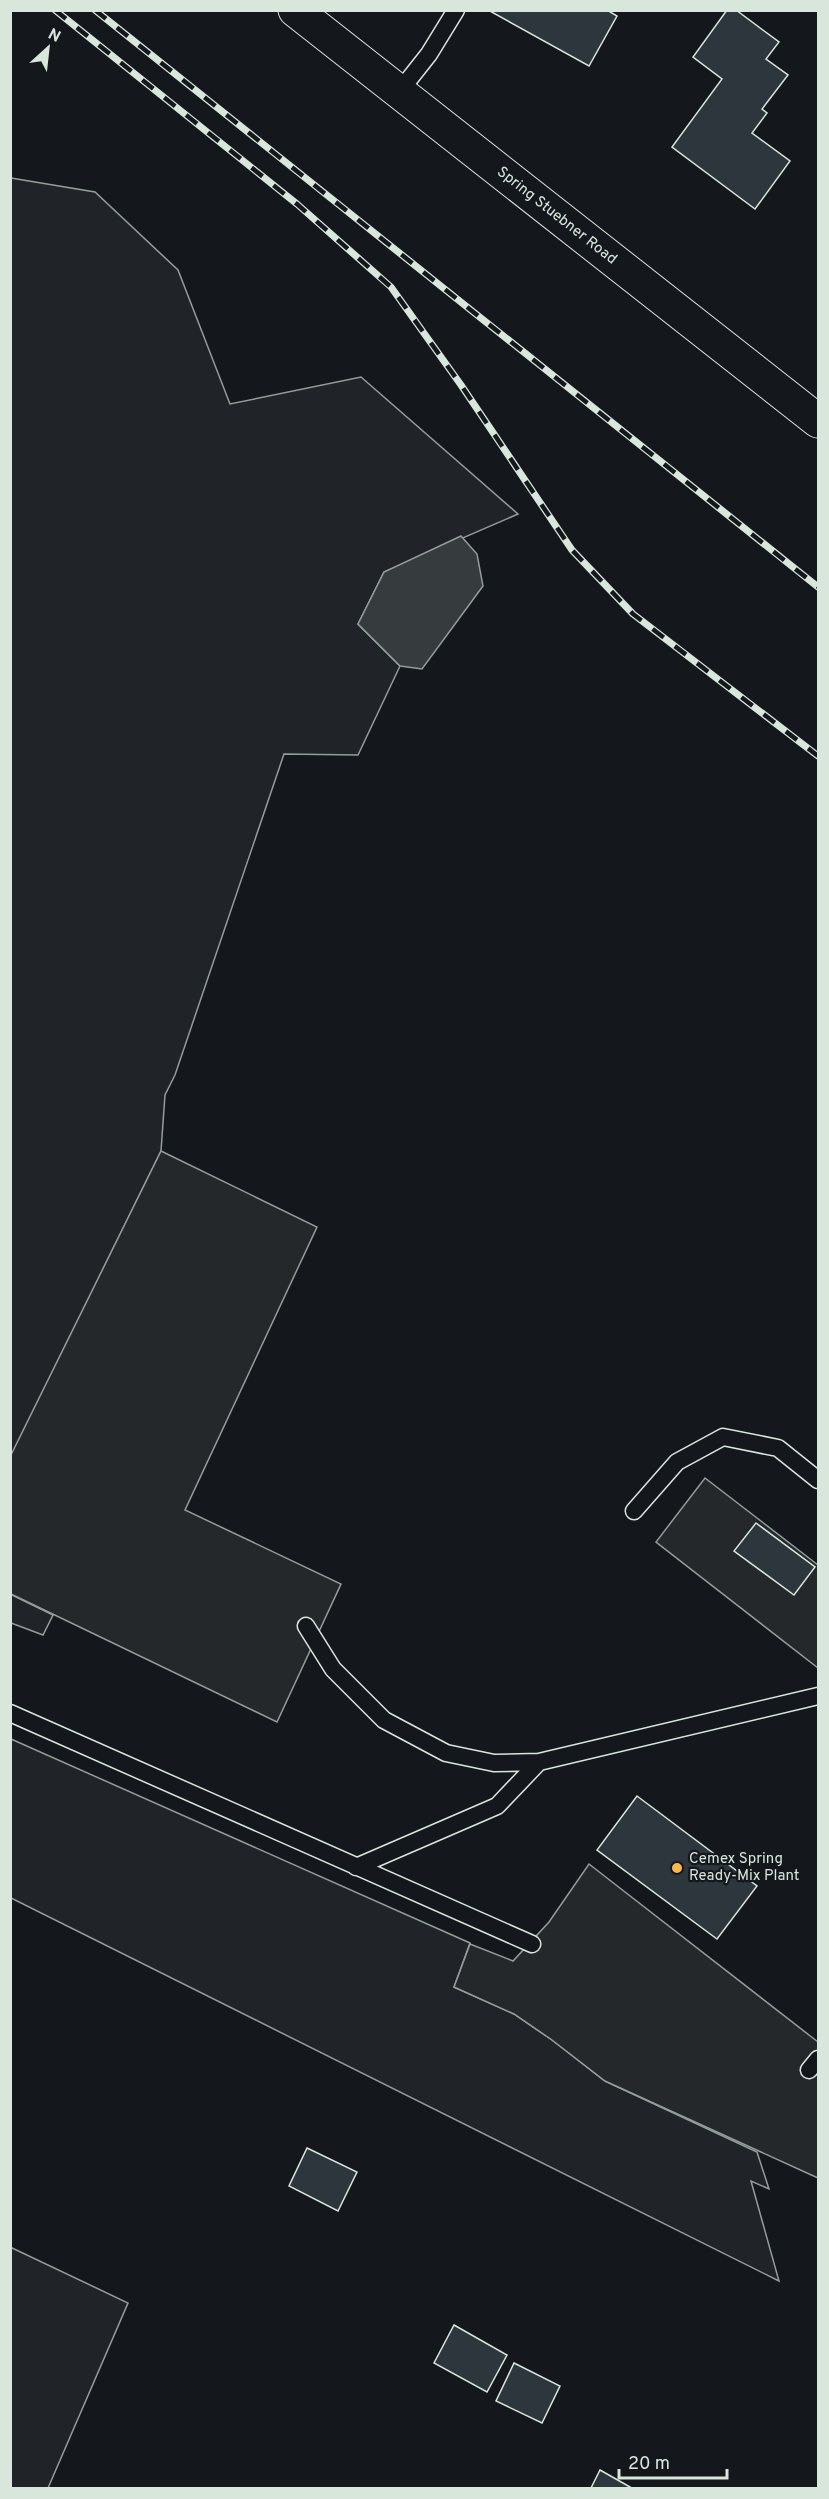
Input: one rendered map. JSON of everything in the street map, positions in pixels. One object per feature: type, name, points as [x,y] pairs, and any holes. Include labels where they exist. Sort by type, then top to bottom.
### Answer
[{"type":"main road","name":"Spring Stuebner Road","points":[[295,10],[819,421]]},
{"type":"lane","points":[[399,92],[456,10]]},
{"type":"lane","points":[[634,1511],[676,1462],[723,1437],[777,1448],[819,1480]]},
{"type":"lane","points":[[306,1626],[333,1669],[384,1720],[446,1753],[494,1763],[539,1762],[819,1696]]},
{"type":"lane","points":[[10,1713],[532,1944]]},
{"type":"lane","points":[[356,1867],[497,1806],[539,1762]]},
{"type":"shaded area","points":[[11,178],[95,192],[178,270],[230,404],[361,377],[518,514],[384,572],[358,624],[400,666],[358,755],[284,754],[175,1075],[165,1095],[161,1151],[11,1457]]},
{"type":"shaded area","points":[[461,536],[477,554],[483,586],[422,669],[400,666],[358,624],[384,572]]},
{"type":"shaded area","points":[[161,1151],[317,1227],[185,1510],[341,1584],[277,1722],[11,1594],[10,1457]]},
{"type":"shaded area","points":[[705,1478],[818,1565],[818,1668],[656,1542]]},
{"type":"shaded area","points":[[10,1594],[53,1615],[43,1635],[11,1623]]},
{"type":"shaded area","points":[[11,1739],[470,1943],[454,1987],[514,2014],[605,2081],[757,2152],[769,2189],[751,2181],[779,2281],[11,1898]]},
{"type":"shaded area","points":[[589,1864],[818,2042],[818,2178],[605,2081],[514,2014],[454,1987],[470,1944],[513,1961],[549,1922]]},
{"type":"shaded area","points":[[10,2247],[128,2303],[48,2488],[11,2488]]},
{"type":"building","points":[[488,10],[607,10],[617,16],[589,66]]},
{"type":"building","points":[[727,10],[736,10],[779,42],[766,59],[788,75],[762,109],[767,113],[752,133],[790,161],[755,209],[672,147],[722,79],[693,57]]},
{"type":"building","points":[[756,1523],[815,1567],[794,1595],[734,1551]]},
{"type":"building","name":"Cemex Spring Ready-Mix Plant","points":[[637,1796],[757,1886],[717,1939],[597,1850]]},
{"type":"building","points":[[307,2148],[357,2172],[338,2211],[289,2186]]},
{"type":"building","points":[[454,2325],[507,2355],[487,2392],[434,2363]]},
{"type":"building","points":[[514,2363],[560,2386],[542,2423],[496,2401]]},
{"type":"building","points":[[600,2470],[630,2487],[591,2488]]},
{"type":"railway","points":[[55,10],[297,204],[391,287],[461,385],[572,550],[633,614],[818,756]]},
{"type":"railway","points":[[95,10],[818,587]]},
{"type":"place","name":"Cemex Spring Ready-Mix Plant","points":[[677,1868]]}]
